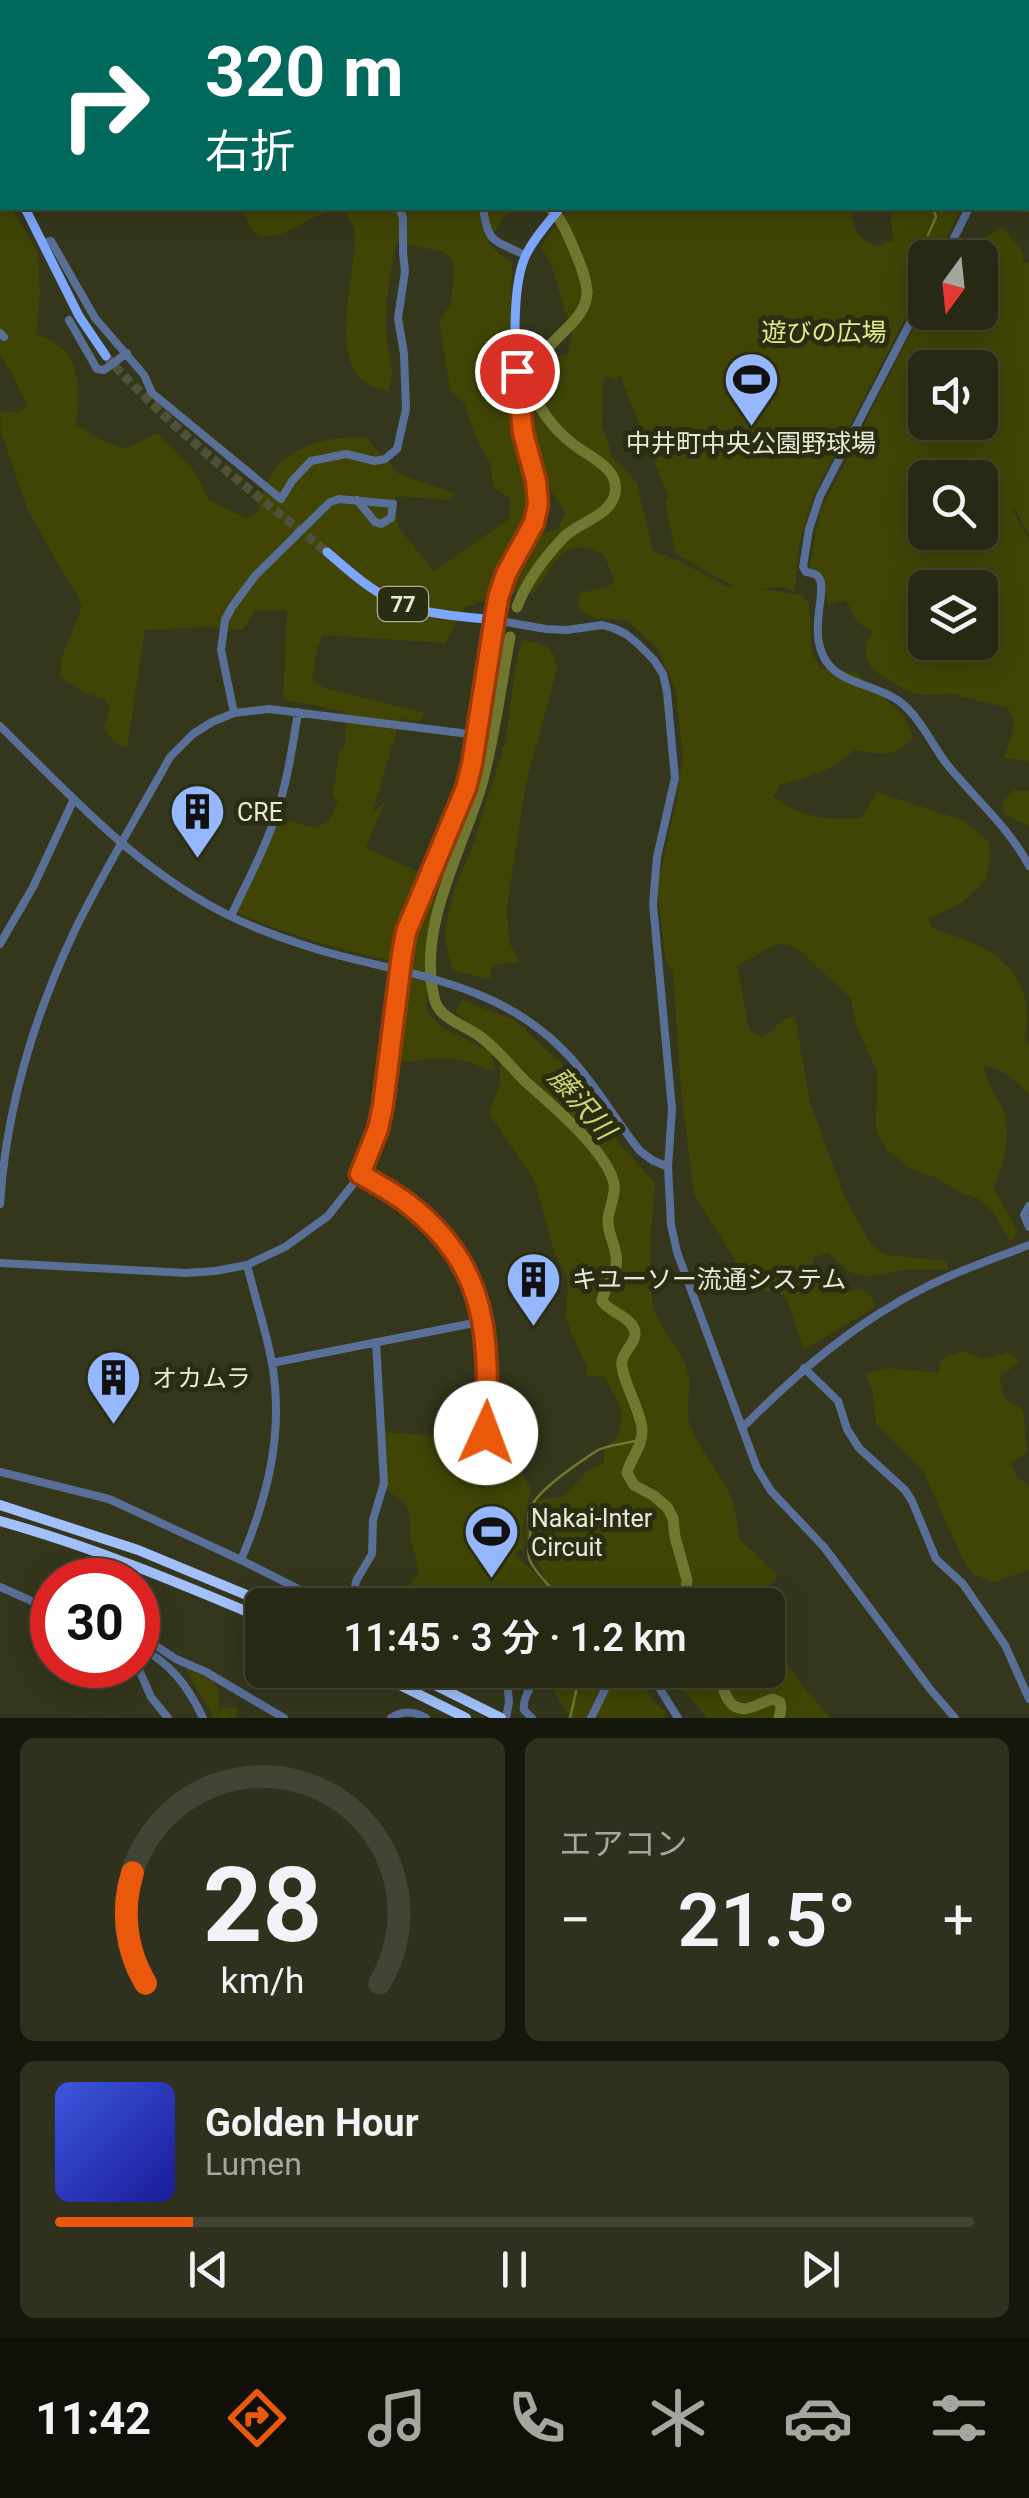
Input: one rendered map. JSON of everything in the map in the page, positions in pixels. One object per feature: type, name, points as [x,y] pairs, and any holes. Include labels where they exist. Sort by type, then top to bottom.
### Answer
[{"type":"highway","points":[[0,1505],[138,1550],[245,1593]]},
{"type":"highway","points":[[0,1521],[74,1544],[245,1611]]},
{"type":"highway","points":[[406,1688],[466,1718]]},
{"type":"highway","points":[[442,1688],[501,1717]]},
{"type":"main road","points":[[26,210],[80,316],[106,356]]},
{"type":"main road","points":[[494,620],[506,574],[534,523],[538,504],[518,391],[518,275],[526,256],[558,210]]},
{"type":"main road","name":"77","points":[[327,552],[395,602],[432,612],[494,620]]},
{"type":"street","points":[[43,243],[52,240],[95,318],[144,374],[152,393],[280,499],[311,461],[346,454],[375,461],[386,459],[397,449],[406,410],[398,318],[405,272],[400,210]]},
{"type":"street","points":[[483,210],[492,239],[526,256]]},
{"type":"street","points":[[953,240],[969,210]]},
{"type":"street","points":[[69,320],[97,369],[104,370],[127,353]]},
{"type":"street","points":[[908,327],[820,496],[809,529],[804,568],[820,580],[822,588],[819,647],[842,676],[902,703],[1029,866]]},
{"type":"street","points":[[234,713],[221,650],[225,620],[232,606],[255,576],[323,508],[339,498],[394,504],[391,518],[381,524],[375,522],[357,500]]},
{"type":"street","points":[[0,1264],[186,1274],[215,1272],[266,1258],[328,1216],[360,1174],[378,1129],[405,970],[406,932],[466,788],[494,620],[546,629],[602,625],[626,634],[654,660],[668,692],[675,778],[657,857],[653,904],[672,1109],[670,1214],[678,1252],[757,1468],[771,1491],[824,1547],[955,1718]]},
{"type":"street","points":[[0,1204],[8,1134],[21,1074],[44,1000],[75,930],[122,844],[170,758],[192,734],[234,713],[269,709],[476,735]]},
{"type":"street","points":[[231,916],[279,806],[298,712]]},
{"type":"street","points":[[0,726],[122,844],[168,880],[231,916],[274,936],[320,950],[447,981],[489,999],[538,1028],[586,1076],[640,1152],[668,1168]]},
{"type":"street","points":[[0,944],[33,888],[74,799]]},
{"type":"street","points":[[360,1174],[404,1200],[441,1234],[470,1278],[484,1321],[488,1352],[486,1433]]},
{"type":"street","points":[[1029,1206],[1024,1215],[1029,1227]]},
{"type":"street","points":[[742,1428],[804,1368],[902,1300],[1029,1245]]},
{"type":"street","points":[[241,1560],[258,1521],[270,1476],[276,1400],[272,1363],[246,1265]]},
{"type":"street","points":[[272,1363],[484,1321]]},
{"type":"street","points":[[355,1588],[372,1554],[373,1520],[384,1483],[376,1342]]},
{"type":"street","points":[[804,1368],[838,1401],[847,1429],[867,1457],[896,1481],[912,1502],[936,1558],[963,1584],[1005,1645],[1029,1700]]},
{"type":"street","points":[[0,1472],[109,1499],[296,1588]]},
{"type":"street","points":[[0,1587],[30,1600]]},
{"type":"street","points":[[160,1648],[284,1718]]},
{"type":"street","points":[[160,1661],[184,1684],[203,1718]]},
{"type":"street","points":[[147,1688],[168,1718]]},
{"type":"street","points":[[501,1717],[509,1702],[508,1688]]},
{"type":"street","points":[[530,1688],[523,1700],[524,1710],[532,1718]]},
{"type":"street","points":[[592,1718],[606,1688]]},
{"type":"street","points":[[659,1688],[678,1718]]},
{"type":"street","points":[[391,1718],[410,1712],[426,1718]]},
{"type":"green space","points":[[0,210],[12,210],[38,253],[40,295],[36,334],[62,348],[75,369],[76,424],[124,449],[158,433],[192,468],[209,500],[248,519],[259,511],[271,475],[296,452],[329,440],[366,438],[399,474],[455,493],[450,500],[395,496],[398,527],[434,571],[509,519],[511,499],[493,487],[491,466],[464,403],[450,390],[439,321],[451,304],[454,262],[444,252],[397,242],[386,313],[391,383],[388,390],[367,383],[354,369],[347,349],[355,234],[342,210],[511,210],[488,243],[512,262],[510,355],[519,457],[528,488],[530,523],[483,601],[465,607],[445,643],[323,635],[312,680],[325,688],[425,713],[420,721],[400,719],[372,815],[386,800],[366,848],[422,873],[401,921],[393,958],[387,960],[311,940],[237,912],[279,818],[316,828],[329,821],[338,800],[332,797],[340,749],[345,746],[346,712],[283,699],[287,611],[255,610],[243,630],[145,630],[127,748],[115,742],[104,729],[110,709],[105,699],[86,694],[60,677],[61,659],[82,607],[28,510],[1,433],[0,411],[19,413],[27,405],[0,356]]},
{"type":"green space","points":[[245,210],[330,210],[282,234],[258,234],[249,226]]},
{"type":"green space","name":"遊びの広場","points":[[568,210],[853,210],[857,232],[877,247],[894,240],[893,210],[961,210],[946,240],[908,240],[908,313],[813,497],[799,545],[795,592],[783,587],[760,589],[802,595],[809,603],[812,652],[820,668],[856,673],[904,716],[913,737],[887,754],[855,750],[820,772],[780,785],[773,796],[804,813],[849,819],[861,818],[877,792],[962,820],[988,841],[991,854],[986,880],[962,903],[928,919],[933,928],[979,946],[1004,962],[1014,974],[1026,1005],[1024,1036],[1029,1045],[1029,1095],[1009,1076],[984,1066],[1007,1130],[994,1189],[1018,1232],[1010,1242],[994,1213],[977,1198],[912,1170],[888,1151],[876,1132],[877,1071],[856,1026],[851,999],[797,948],[778,943],[737,966],[749,1029],[762,1037],[783,1020],[795,1016],[810,1103],[846,1200],[874,1247],[886,1255],[948,1261],[947,1269],[910,1269],[867,1277],[849,1272],[828,1253],[813,1258],[813,1279],[835,1293],[861,1289],[872,1297],[875,1307],[804,1350],[787,1299],[779,1291],[757,1291],[694,1194],[681,1089],[673,973],[666,961],[657,889],[683,755],[675,688],[657,648],[626,620],[593,618],[579,610],[581,593],[615,581],[604,555],[577,547],[568,550],[560,555],[533,594],[513,593],[513,581],[539,535],[559,528],[565,512],[547,485],[528,428],[526,350],[548,358],[568,354],[572,334],[551,264],[541,247]],"holes":[[[620,376],[669,498],[665,501],[675,553],[732,586],[653,551],[637,483],[613,457],[602,425],[606,377],[616,380]]]},
{"type":"green space","points":[[1003,228],[1023,253],[1023,262],[1029,263],[1029,535],[1014,507],[1013,511],[1029,540],[1029,761],[1004,758],[1015,724],[1008,708],[950,694],[907,691],[873,670],[866,658],[866,643],[873,632],[857,622],[846,600],[828,605],[824,580],[809,569],[820,512],[912,330],[998,330],[998,240],[980,240]]},
{"type":"green space","points":[[522,639],[551,650],[557,670],[526,783],[507,906],[509,942],[519,962],[492,965],[491,980],[453,970],[445,940],[457,882],[470,854],[506,739]]},
{"type":"green space","points":[[1014,790],[1029,791],[1029,826],[1004,814],[1002,801]]},
{"type":"green space","points":[[430,891],[435,899],[426,957],[427,1011],[441,1027],[488,1050],[493,1056],[494,1072],[454,1059],[396,1061],[411,953]]},
{"type":"green space","points":[[462,1000],[513,1019],[561,1063],[623,1148],[655,1183],[650,1246],[654,1308],[687,1368],[690,1424],[733,1503],[738,1537],[778,1576],[767,1588],[406,1588],[419,1574],[405,1503],[384,1488],[385,1432],[435,1436],[461,1430],[500,1441],[531,1488],[522,1531],[525,1547],[514,1553],[544,1583],[525,1536],[531,1502],[564,1496],[588,1470],[604,1463],[604,1451],[619,1432],[622,1415],[604,1377],[586,1375],[587,1365],[566,1318],[568,1280],[555,1254],[534,1180],[489,1114],[500,1084],[501,1047],[455,1012]]},
{"type":"green space","points":[[961,1351],[986,1359],[1008,1352],[1020,1362],[999,1377],[1004,1398],[1023,1410],[1027,1453],[1011,1463],[1016,1476],[1029,1486],[1029,1570],[994,1582],[973,1574],[924,1473],[876,1424],[866,1373],[888,1368],[939,1373],[944,1357]]},
{"type":"green space","points":[[785,1660],[831,1718],[708,1718],[681,1688],[785,1688]]},
{"type":"green space","points":[[185,1668],[211,1680],[219,1689],[219,1709],[237,1707],[236,1718],[212,1718]]},
{"type":"green space","points":[[557,1688],[647,1688],[665,1712],[665,1718],[572,1718],[554,1693]]},
{"type":"waterway","name":"藤沢川","points":[[517,607],[531,579],[557,544],[607,507],[615,493],[608,470],[559,432],[536,399],[536,367],[542,355],[579,315],[587,291],[568,236],[552,210]]},
{"type":"waterway","points":[[928,235],[936,217],[934,210]]},
{"type":"waterway","name":"藤沢川","points":[[510,637],[483,780],[436,917],[431,945],[435,1001],[449,1018],[488,1043],[562,1115],[609,1171],[614,1189],[608,1221],[617,1260],[602,1301],[635,1330],[622,1367],[642,1429],[627,1473],[634,1485],[654,1496],[673,1518],[686,1588]]},
{"type":"waterway","points":[[551,1588],[529,1558],[528,1517],[532,1504],[548,1486],[590,1455],[641,1439]]},
{"type":"waterway","points":[[570,1718],[577,1688]]},
{"type":"waterway","name":"藤沢川","points":[[724,1688],[731,1703],[742,1709],[773,1699],[780,1702],[779,1718]]},
{"type":"tunnel","points":[[106,356],[185,434],[327,552]]},
{"type":"place","name":"中井町中央公園野球場","points":[[751,428]]},
{"type":"place","name":"CRE","points":[[198,861]]},
{"type":"place","name":"キユーソー流通システム","points":[[533,1328]]},
{"type":"place","name":"オカムラ","points":[[113,1427]]},
{"type":"place","name":"Nakai-Inter Circuit","points":[[492,1581]]},
{"type":"route","points":[[486,1433],[488,1352],[480,1303],[470,1278],[452,1248],[426,1219],[404,1200],[360,1174],[383,1105],[406,932],[466,788],[498,598],[506,574],[534,523],[538,504],[523,433],[517,371]]}]
